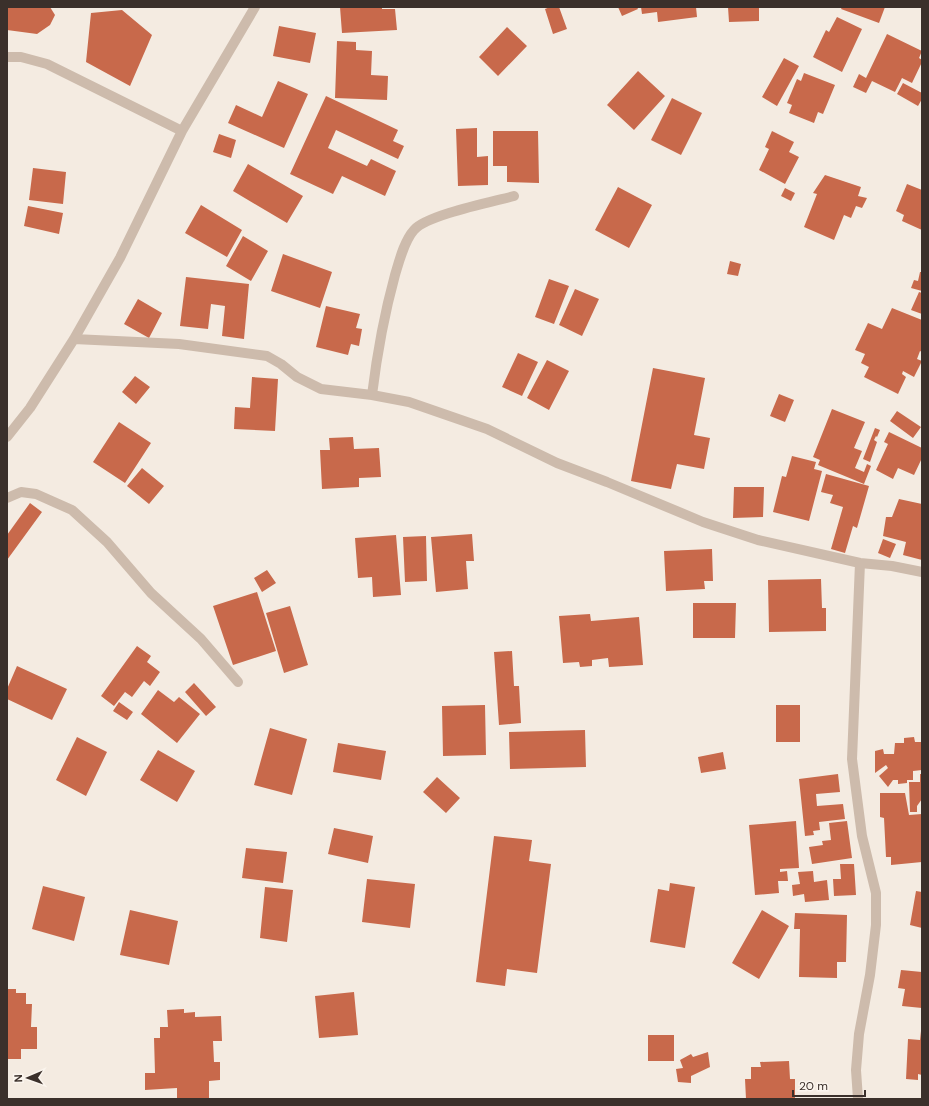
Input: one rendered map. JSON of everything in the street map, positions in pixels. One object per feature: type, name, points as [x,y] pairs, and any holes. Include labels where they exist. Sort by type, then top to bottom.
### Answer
[{"type":"street","points":[[7,437],[30,408],[74,339],[120,258],[182,131],[255,7]]},
{"type":"street","points":[[7,57],[21,57],[47,64],[182,131]]},
{"type":"street","points":[[372,395],[377,355],[388,302],[402,252],[414,230],[428,220],[514,196]]},
{"type":"street","points":[[74,339],[179,344],[267,356],[281,364],[297,377],[321,389],[372,395],[409,402],[487,430],[557,463],[608,482],[704,522],[758,540],[860,563],[892,566],[922,572]]},
{"type":"street","points":[[7,498],[21,492],[36,494],[72,510],[107,542],[151,593],[201,639],[238,682]]},
{"type":"street","points":[[858,1099],[856,1070],[859,1034],[870,975],[876,925],[876,893],[862,836],[852,759],[860,563]]},
{"type":"building","points":[[7,7],[50,7],[55,15],[50,25],[37,34],[7,30]]},
{"type":"building","points":[[340,7],[382,7],[382,9],[395,9],[397,30],[342,33]]},
{"type":"building","points":[[550,7],[559,7],[567,29],[553,34],[545,9]]},
{"type":"building","points":[[618,7],[637,7],[638,9],[622,16]]},
{"type":"building","points":[[641,7],[696,7],[697,17],[658,22],[657,12],[642,14]]},
{"type":"building","points":[[728,7],[759,7],[759,21],[729,22]]},
{"type":"building","points":[[842,7],[885,7],[879,23],[841,9]]},
{"type":"building","points":[[122,10],[152,35],[130,86],[86,62],[91,13]]},
{"type":"building","points":[[837,17],[862,29],[842,72],[813,57],[826,30],[829,32]]},
{"type":"building","points":[[279,26],[316,33],[310,63],[273,56]]},
{"type":"building","points":[[507,27],[527,46],[498,76],[479,57]]},
{"type":"building","points":[[887,34],[922,51],[919,58],[922,62],[912,83],[902,78],[895,92],[872,81],[866,93],[853,87],[859,74],[866,78]]},
{"type":"building","points":[[337,41],[356,42],[356,50],[372,51],[371,75],[388,76],[387,100],[335,98]]},
{"type":"building","points":[[784,58],[799,66],[777,106],[762,97]]},
{"type":"building","points":[[638,71],[665,96],[634,130],[607,105]]},
{"type":"building","points":[[804,73],[835,85],[823,114],[818,112],[814,123],[789,113],[792,105],[787,103],[797,79],[801,81]]},
{"type":"building","points":[[278,81],[308,94],[284,148],[228,123],[236,105],[262,117]]},
{"type":"building","points":[[903,83],[922,93],[922,99],[918,106],[897,94]]},
{"type":"building","points":[[326,96],[398,130],[393,141],[404,146],[398,159],[336,130],[328,148],[367,166],[371,159],[396,171],[385,196],[342,176],[333,194],[290,174]]},
{"type":"building","points":[[672,98],[702,113],[681,155],[651,140]]},
{"type":"building","points":[[477,128],[477,157],[488,156],[488,185],[458,186],[456,129]]},
{"type":"building","points":[[493,131],[538,131],[539,183],[507,182],[507,166],[493,166]]},
{"type":"building","points":[[772,131],[794,142],[789,152],[799,157],[785,184],[759,170],[769,149],[765,147]]},
{"type":"building","points":[[219,134],[236,140],[231,158],[213,152]]},
{"type":"building","points":[[248,164],[303,196],[287,223],[233,191]]},
{"type":"building","points":[[33,168],[66,172],[63,204],[29,200]]},
{"type":"building","points":[[825,175],[861,187],[858,196],[867,198],[862,208],[856,206],[851,218],[844,215],[834,240],[804,227],[817,194],[813,193]]},
{"type":"building","points":[[907,184],[922,190],[922,230],[902,221],[904,215],[896,211]]},
{"type":"building","points":[[618,187],[652,205],[629,248],[595,230]]},
{"type":"building","points":[[785,188],[795,193],[791,201],[781,196]]},
{"type":"building","points":[[201,205],[242,230],[227,257],[185,233]]},
{"type":"building","points":[[28,206],[63,213],[59,234],[24,226]]},
{"type":"building","points":[[243,236],[268,251],[251,281],[226,266]]},
{"type":"building","points":[[283,254],[332,272],[320,308],[271,291]]},
{"type":"building","points":[[730,261],[741,264],[738,276],[727,274]]},
{"type":"building","points":[[920,272],[922,272],[922,291],[911,288],[914,280],[918,281]]},
{"type":"building","points":[[186,277],[249,284],[244,339],[222,336],[225,306],[211,304],[208,329],[180,326]]},
{"type":"building","points":[[549,279],[569,286],[554,324],[535,317]]},
{"type":"building","points":[[575,289],[599,299],[582,336],[559,325]]},
{"type":"building","points":[[919,292],[922,293],[922,314],[911,310]]},
{"type":"building","points":[[138,299],[162,313],[149,338],[124,324]]},
{"type":"building","points":[[326,306],[360,314],[356,328],[362,329],[359,346],[351,344],[348,355],[316,347]]},
{"type":"building","points":[[892,308],[922,320],[922,352],[920,351],[917,359],[922,361],[914,377],[903,371],[902,374],[906,377],[898,394],[864,377],[869,367],[861,363],[865,354],[855,350],[868,323],[882,329]]},
{"type":"building","points":[[518,353],[538,362],[522,396],[502,387]]},
{"type":"building","points":[[547,360],[569,371],[549,410],[527,398]]},
{"type":"building","points":[[653,368],[705,378],[694,435],[710,438],[704,469],[677,464],[671,489],[631,481]]},
{"type":"building","points":[[135,376],[150,387],[136,404],[122,392]]},
{"type":"building","points":[[252,377],[278,379],[275,431],[234,429],[235,407],[250,408]]},
{"type":"building","points":[[779,394],[794,400],[785,422],[770,416]]},
{"type":"building","points":[[832,409],[865,422],[854,448],[862,451],[855,468],[864,472],[867,464],[871,466],[864,484],[818,465],[820,460],[813,457]]},
{"type":"building","points":[[897,411],[921,427],[913,438],[890,421]]},
{"type":"building","points":[[119,422],[151,443],[125,483],[93,462]]},
{"type":"building","points":[[875,428],[880,430],[874,440],[877,442],[870,462],[863,459]]},
{"type":"building","points":[[889,432],[922,448],[922,458],[914,475],[898,468],[893,479],[876,470],[888,444],[884,442]]},
{"type":"building","points":[[353,437],[354,449],[379,448],[381,477],[359,478],[359,487],[322,489],[320,450],[330,450],[329,438]]},
{"type":"building","points":[[792,456],[816,462],[814,469],[822,471],[809,521],[773,512],[782,476],[786,477]]},
{"type":"building","points":[[142,468],[164,486],[149,504],[127,486]]},
{"type":"building","points":[[826,474],[869,486],[857,528],[853,526],[845,553],[831,549],[843,507],[830,503],[833,495],[821,492]]},
{"type":"building","points":[[734,487],[764,487],[763,517],[733,518]]},
{"type":"building","points":[[899,499],[922,504],[922,560],[903,555],[906,542],[883,536],[886,517],[892,517]]},
{"type":"building","points":[[30,503],[42,512],[7,560],[7,535]]},
{"type":"building","points":[[472,534],[474,561],[466,561],[468,589],[436,592],[431,537]]},
{"type":"building","points":[[396,535],[401,595],[373,597],[372,577],[358,578],[355,538]]},
{"type":"building","points":[[426,536],[427,581],[405,582],[403,537]]},
{"type":"building","points":[[883,539],[896,544],[890,558],[878,553]]},
{"type":"building","points":[[712,549],[713,581],[704,581],[705,589],[666,591],[664,551]]},
{"type":"building","points":[[267,570],[276,583],[262,592],[254,578]]},
{"type":"building","points":[[821,579],[822,608],[826,608],[826,631],[769,632],[768,580]]},
{"type":"building","points":[[257,592],[276,651],[233,665],[213,606]]},
{"type":"building","points":[[693,603],[736,603],[735,638],[693,638]]},
{"type":"building","points":[[290,606],[308,665],[284,673],[266,613]]},
{"type":"building","points":[[590,614],[591,621],[639,617],[643,665],[609,667],[608,658],[592,660],[592,666],[580,667],[579,662],[563,663],[559,616]]},
{"type":"building","points":[[137,646],[151,656],[147,662],[160,672],[150,686],[144,681],[132,697],[125,692],[114,706],[101,696]]},
{"type":"building","points":[[512,651],[514,686],[519,686],[521,723],[499,725],[494,652]]},
{"type":"building","points":[[17,666],[67,689],[52,720],[7,699],[7,689]]},
{"type":"building","points":[[194,683],[216,707],[206,716],[185,692]]},
{"type":"building","points":[[158,690],[174,702],[179,697],[200,714],[177,743],[141,714]]},
{"type":"building","points":[[119,702],[133,712],[127,720],[113,711]]},
{"type":"building","points":[[485,705],[486,755],[443,756],[442,706]]},
{"type":"building","points":[[776,705],[800,705],[800,742],[776,742]]},
{"type":"building","points":[[270,728],[307,739],[292,795],[254,785]]},
{"type":"building","points":[[585,730],[586,767],[510,769],[509,732]]},
{"type":"building","points":[[77,737],[107,752],[86,796],[56,780]]},
{"type":"building","points":[[914,737],[915,742],[922,742],[922,770],[913,771],[913,780],[907,780],[907,783],[898,784],[898,780],[893,780],[888,787],[879,776],[888,768],[886,765],[875,773],[875,751],[883,749],[884,754],[894,754],[895,743],[904,743],[904,738]]},
{"type":"building","points":[[338,743],[386,751],[381,780],[333,772]]},
{"type":"building","points":[[158,750],[195,771],[177,802],[140,780]]},
{"type":"building","points":[[723,752],[726,769],[701,773],[698,757]]},
{"type":"building","points":[[838,774],[840,792],[816,794],[817,806],[843,804],[845,819],[819,822],[820,830],[813,831],[814,835],[805,836],[799,779]]},
{"type":"building","points":[[920,774],[922,774],[922,799],[917,806],[917,812],[910,812],[909,782],[920,782]]},
{"type":"building","points":[[437,777],[460,798],[446,813],[423,792]]},
{"type":"building","points":[[880,793],[905,793],[909,815],[922,814],[922,862],[891,865],[891,857],[886,857],[884,818],[880,817]]},
{"type":"building","points":[[796,821],[799,868],[780,869],[780,872],[787,871],[788,881],[778,881],[779,893],[755,895],[749,825]]},
{"type":"building","points":[[847,821],[852,858],[812,864],[809,847],[823,845],[822,841],[831,840],[829,823]]},
{"type":"building","points":[[334,828],[373,836],[368,863],[328,854]]},
{"type":"building","points":[[494,836],[532,840],[529,861],[551,864],[537,973],[507,969],[505,986],[476,982]]},
{"type":"building","points":[[246,848],[287,852],[283,883],[242,878]]},
{"type":"building","points":[[840,864],[854,864],[856,895],[834,896],[833,879],[841,879]]},
{"type":"building","points":[[813,871],[814,882],[827,880],[829,900],[805,902],[804,894],[793,896],[792,885],[800,884],[798,872]]},
{"type":"building","points":[[367,879],[415,884],[410,928],[362,922]]},
{"type":"building","points":[[670,883],[695,887],[685,948],[650,942],[658,889],[669,891]]},
{"type":"building","points":[[43,886],[85,897],[74,941],[32,929]]},
{"type":"building","points":[[265,887],[293,890],[287,942],[260,938]]},
{"type":"building","points":[[916,891],[922,892],[922,928],[910,925]]},
{"type":"building","points":[[130,910],[178,921],[169,965],[120,955]]},
{"type":"building","points":[[762,910],[789,926],[759,979],[732,963]]},
{"type":"building","points":[[795,913],[847,915],[846,962],[837,962],[837,978],[799,977],[800,929],[794,929]]},
{"type":"building","points":[[901,970],[922,972],[922,1008],[902,1006],[905,989],[898,988]]},
{"type":"building","points":[[7,989],[16,989],[16,993],[26,993],[26,1004],[32,1004],[31,1027],[37,1027],[37,1049],[21,1049],[21,1059],[7,1059]]},
{"type":"building","points":[[354,992],[358,1035],[319,1038],[315,996]]},
{"type":"building","points":[[184,1009],[184,1013],[195,1012],[195,1017],[221,1016],[222,1041],[213,1041],[214,1062],[220,1062],[220,1080],[209,1081],[209,1099],[177,1099],[177,1088],[145,1090],[145,1073],[155,1073],[154,1038],[160,1038],[160,1027],[168,1027],[167,1010]]},
{"type":"building","points":[[921,1031],[922,1075],[918,1074],[918,1080],[906,1079],[908,1039],[920,1040]]},
{"type":"building","points":[[648,1035],[674,1035],[674,1061],[648,1061]]},
{"type":"building","points":[[708,1052],[710,1067],[691,1076],[691,1083],[678,1082],[676,1069],[683,1068],[680,1060],[691,1054],[693,1057]]},
{"type":"building","points":[[789,1061],[790,1079],[795,1079],[795,1099],[746,1099],[745,1079],[751,1079],[751,1067],[761,1067],[760,1062]]}]
